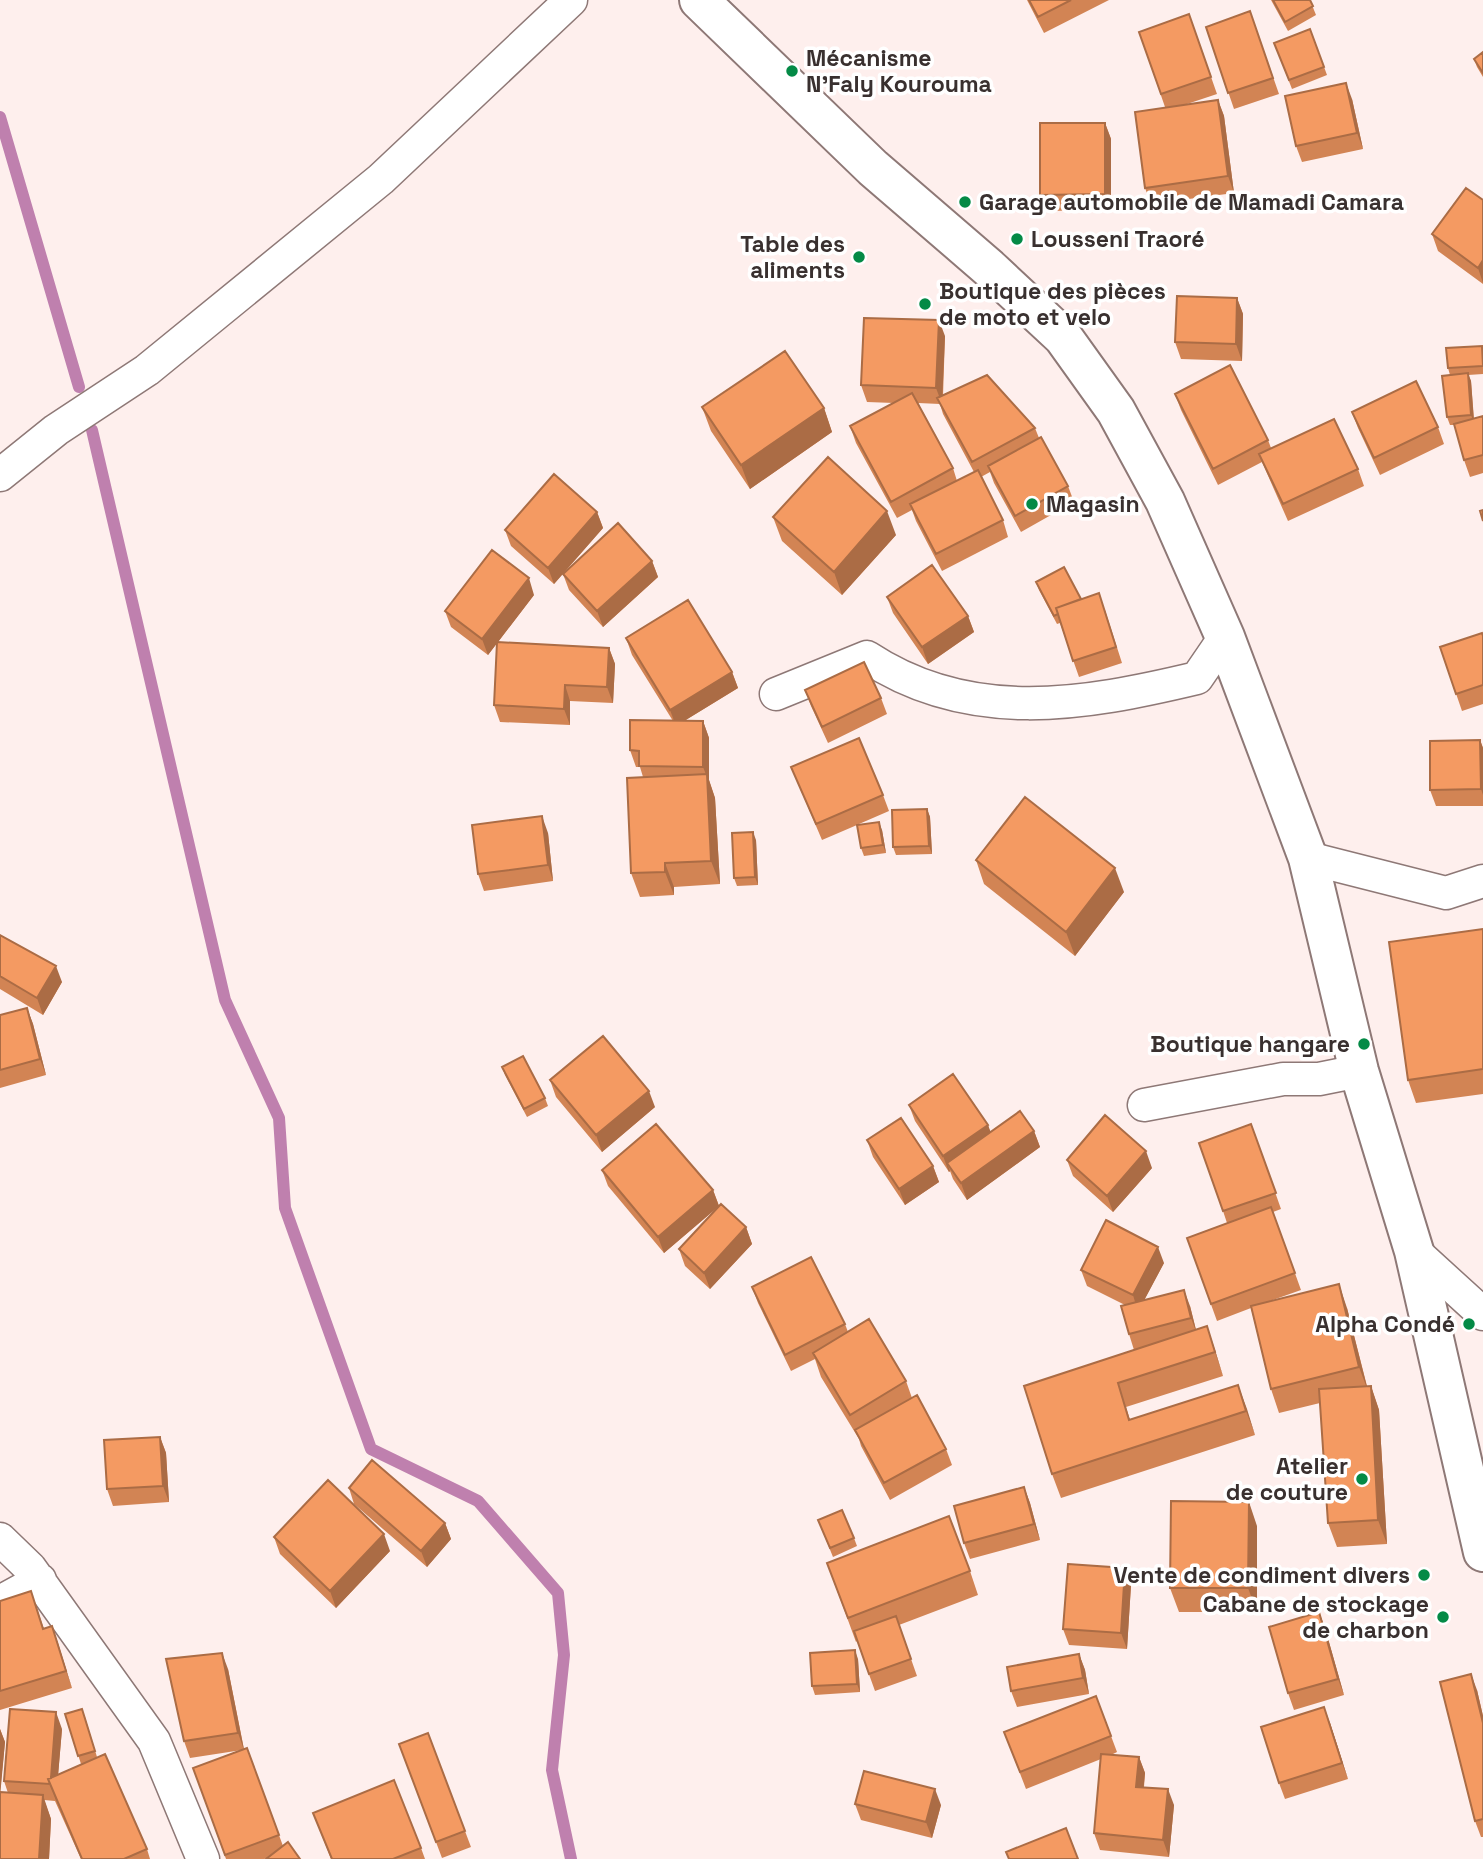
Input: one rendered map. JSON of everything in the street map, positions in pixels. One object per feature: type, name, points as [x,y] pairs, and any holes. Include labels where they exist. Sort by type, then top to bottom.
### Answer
[{"type":"main road","points":[[699,0],[873,167],[1063,337],[1116,411],[1159,490],[1225,637],[1308,859],[1360,1071],[1414,1251],[1483,1552]]},
{"type":"street","points":[[0,475],[56,430],[147,370],[381,179],[571,0]]},
{"type":"street","points":[[776,694],[867,657],[897,676],[942,694],[1039,705],[1114,698],[1197,678],[1225,637]]},
{"type":"street","points":[[1308,859],[1446,893],[1483,881]]},
{"type":"street","points":[[1144,1105],[1283,1079],[1319,1079],[1360,1071]]},
{"type":"street","points":[[1414,1251],[1483,1314]]},
{"type":"street","points":[[0,1539],[40,1580],[154,1741],[203,1859]]},
{"type":"street","points":[[0,1602],[40,1580]]},
{"type":"building","points":[[1029,0],[1071,0],[1038,17]]},
{"type":"building","points":[[1273,0],[1310,0],[1313,6],[1285,22]]},
{"type":"building","points":[[1250,11],[1273,78],[1228,93],[1206,27]]},
{"type":"building","points":[[1189,14],[1211,77],[1161,94],[1139,32]]},
{"type":"building","points":[[1310,29],[1324,67],[1289,80],[1274,43]]},
{"type":"building","points":[[1483,52],[1483,73],[1474,59]]},
{"type":"building","points":[[1346,83],[1357,133],[1296,146],[1285,96]]},
{"type":"building","points":[[1218,100],[1228,176],[1145,188],[1135,112]]},
{"type":"building","points":[[1040,123],[1105,123],[1105,194],[1040,195]]},
{"type":"building","points":[[1466,188],[1483,200],[1483,260],[1478,268],[1432,234]]},
{"type":"building","points":[[1177,296],[1237,298],[1236,344],[1175,342]]},
{"type":"building","points":[[864,318],[939,320],[936,388],[861,385]]},
{"type":"building","points":[[1482,346],[1483,366],[1448,368],[1446,348]]},
{"type":"building","points":[[785,351],[824,408],[741,465],[702,407]]},
{"type":"building","points":[[1230,365],[1268,440],[1213,469],[1175,394]]},
{"type":"building","points":[[1468,373],[1471,415],[1447,417],[1442,376]]},
{"type":"building","points":[[987,375],[1035,428],[972,462],[937,398]]},
{"type":"building","points":[[1416,381],[1438,427],[1374,458],[1352,412]]},
{"type":"building","points":[[912,393],[953,468],[891,502],[850,426]]},
{"type":"building","points":[[1483,416],[1483,455],[1464,460],[1454,424]]},
{"type":"building","points":[[1334,419],[1358,469],[1283,504],[1259,454]]},
{"type":"building","points":[[1041,437],[1068,486],[1015,516],[988,466]]},
{"type":"building","points":[[828,457],[887,511],[834,572],[773,517]]},
{"type":"building","points":[[978,470],[1003,520],[936,554],[910,504]]},
{"type":"building","points":[[554,474],[597,512],[548,568],[505,530]]},
{"type":"building","points":[[618,523],[652,561],[597,611],[563,574]]},
{"type":"building","points":[[492,550],[529,578],[482,639],[445,611]]},
{"type":"building","points":[[932,565],[968,616],[922,647],[887,597]]},
{"type":"building","points":[[1064,567],[1081,599],[1056,608],[1058,614],[1054,616],[1036,582]]},
{"type":"building","points":[[1099,593],[1116,647],[1073,661],[1056,608]]},
{"type":"building","points":[[688,600],[732,672],[670,710],[626,638]]},
{"type":"building","points":[[1482,633],[1483,685],[1456,694],[1440,647]]},
{"type":"building","points":[[497,642],[609,648],[607,687],[565,685],[564,709],[494,705]]},
{"type":"building","points":[[864,662],[881,698],[822,727],[805,690]]},
{"type":"building","points":[[630,720],[703,721],[703,767],[639,766],[639,751],[630,750]]},
{"type":"building","points":[[859,738],[883,795],[816,824],[791,767]]},
{"type":"building","points":[[1480,740],[1481,789],[1430,790],[1430,741]]},
{"type":"building","points":[[707,774],[711,861],[665,863],[665,872],[631,873],[627,778]]},
{"type":"building","points":[[1025,797],[1115,868],[1066,932],[976,860]]},
{"type":"building","points":[[927,809],[929,846],[893,847],[892,810]]},
{"type":"building","points":[[542,816],[548,865],[478,874],[472,825]]},
{"type":"building","points":[[879,822],[883,845],[861,848],[857,825]]},
{"type":"building","points":[[753,832],[755,877],[734,878],[732,833]]},
{"type":"building","points":[[1483,929],[1483,1069],[1408,1080],[1389,942]]},
{"type":"building","points":[[0,935],[56,966],[37,998],[0,976]]},
{"type":"building","points":[[27,1008],[40,1059],[0,1070],[0,1015]]},
{"type":"building","points":[[603,1036],[649,1091],[596,1135],[550,1080]]},
{"type":"building","points":[[523,1056],[545,1098],[524,1109],[502,1067]]},
{"type":"building","points":[[953,1074],[988,1125],[943,1156],[909,1105]]},
{"type":"building","points":[[1020,1111],[1034,1131],[961,1183],[947,1163]]},
{"type":"building","points":[[1105,1115],[1146,1151],[1107,1196],[1067,1160]]},
{"type":"building","points":[[901,1118],[933,1166],[899,1189],[867,1140]]},
{"type":"building","points":[[656,1124],[713,1190],[658,1237],[602,1170]]},
{"type":"building","points":[[1251,1124],[1276,1193],[1223,1211],[1199,1143]]},
{"type":"building","points":[[721,1204],[746,1227],[704,1273],[679,1249]]},
{"type":"building","points":[[1271,1207],[1295,1273],[1211,1304],[1187,1238]]},
{"type":"building","points":[[1106,1220],[1158,1247],[1133,1295],[1081,1270]]},
{"type":"building","points":[[811,1257],[845,1324],[785,1355],[752,1287]]},
{"type":"building","points":[[1339,1284],[1359,1367],[1271,1389],[1251,1306]]},
{"type":"building","points":[[1184,1290],[1191,1318],[1129,1334],[1121,1306]]},
{"type":"building","points":[[869,1319],[906,1381],[850,1415],[813,1353]]},
{"type":"building","points":[[1207,1326],[1215,1352],[1118,1383],[1129,1420],[1238,1385],[1246,1411],[1052,1474],[1024,1386]]},
{"type":"building","points":[[1371,1386],[1378,1520],[1328,1523],[1319,1389]]},
{"type":"building","points":[[917,1395],[946,1449],[884,1483],[855,1430]]},
{"type":"building","points":[[160,1437],[163,1486],[107,1489],[104,1440]]},
{"type":"building","points":[[372,1460],[445,1523],[421,1551],[349,1488]]},
{"type":"building","points":[[328,1480],[384,1534],[330,1591],[274,1537]]},
{"type":"building","points":[[1024,1487],[1034,1524],[964,1543],[954,1506]]},
{"type":"building","points":[[1171,1501],[1249,1502],[1248,1588],[1170,1588]]},
{"type":"building","points":[[842,1510],[854,1538],[830,1548],[818,1520]]},
{"type":"building","points":[[949,1516],[970,1571],[848,1618],[827,1563]]},
{"type":"building","points":[[1068,1564],[1125,1568],[1121,1633],[1063,1629]]},
{"type":"building","points":[[31,1591],[43,1629],[52,1626],[66,1671],[0,1691],[0,1601]]},
{"type":"building","points":[[1319,1612],[1338,1679],[1288,1693],[1269,1627]]},
{"type":"building","points":[[896,1616],[911,1659],[869,1674],[854,1631]]},
{"type":"building","points":[[855,1650],[857,1684],[812,1686],[810,1653]]},
{"type":"building","points":[[222,1653],[238,1733],[184,1741],[166,1659]]},
{"type":"building","points":[[1079,1654],[1083,1678],[1011,1691],[1007,1667]]},
{"type":"building","points":[[1471,1674],[1483,1723],[1483,1819],[1475,1821],[1440,1682]]},
{"type":"building","points":[[1096,1696],[1111,1736],[1020,1772],[1004,1732]]},
{"type":"building","points":[[1324,1707],[1342,1763],[1279,1783],[1261,1727]]},
{"type":"building","points":[[10,1709],[56,1712],[51,1778],[48,1779],[50,1784],[4,1781]]},
{"type":"building","points":[[82,1709],[95,1751],[78,1756],[65,1714]]},
{"type":"building","points":[[428,1733],[465,1831],[436,1842],[399,1744]]},
{"type":"building","points":[[247,1748],[279,1835],[225,1855],[193,1768]]},
{"type":"building","points":[[105,1754],[147,1849],[124,1859],[82,1859],[48,1779]]},
{"type":"building","points":[[1101,1754],[1139,1757],[1136,1787],[1168,1789],[1163,1840],[1094,1833]]},
{"type":"building","points":[[864,1771],[935,1789],[926,1822],[855,1804]]},
{"type":"building","points":[[394,1780],[421,1848],[393,1859],[332,1859],[313,1813]]},
{"type":"building","points":[[0,1792],[43,1795],[39,1859],[0,1859]]},
{"type":"building","points":[[1066,1828],[1078,1859],[1009,1859],[1006,1852]]},
{"type":"building","points":[[288,1842],[300,1859],[266,1859]]},
{"type":"waterway","points":[[0,117],[79,387]]},
{"type":"waterway","points":[[92,430],[225,1000],[279,1118],[285,1208],[371,1449],[478,1501],[558,1593],[564,1655],[552,1770],[571,1859]]},
{"type":"place","name":"Mécanisme N'Faly Kourouma","points":[[792,71]]},
{"type":"place","name":"Garage automobile de Mamadi Camara","points":[[965,202]]},
{"type":"place","name":"Lousseni Traoré","points":[[1017,239]]},
{"type":"place","name":"Table des aliments","points":[[859,257]]},
{"type":"place","name":"Boutique des pièces de moto et velo","points":[[925,304]]},
{"type":"place","name":"Magasin","points":[[1032,504]]},
{"type":"place","name":"Boutique hangare","points":[[1364,1044]]},
{"type":"place","name":"Alpha Condé","points":[[1469,1324]]},
{"type":"place","name":"Atelier de couture","points":[[1362,1479]]},
{"type":"place","name":"Vente de condiment divers","points":[[1424,1575]]},
{"type":"place","name":"Cabane de stockage de charbon","points":[[1443,1617]]}]
